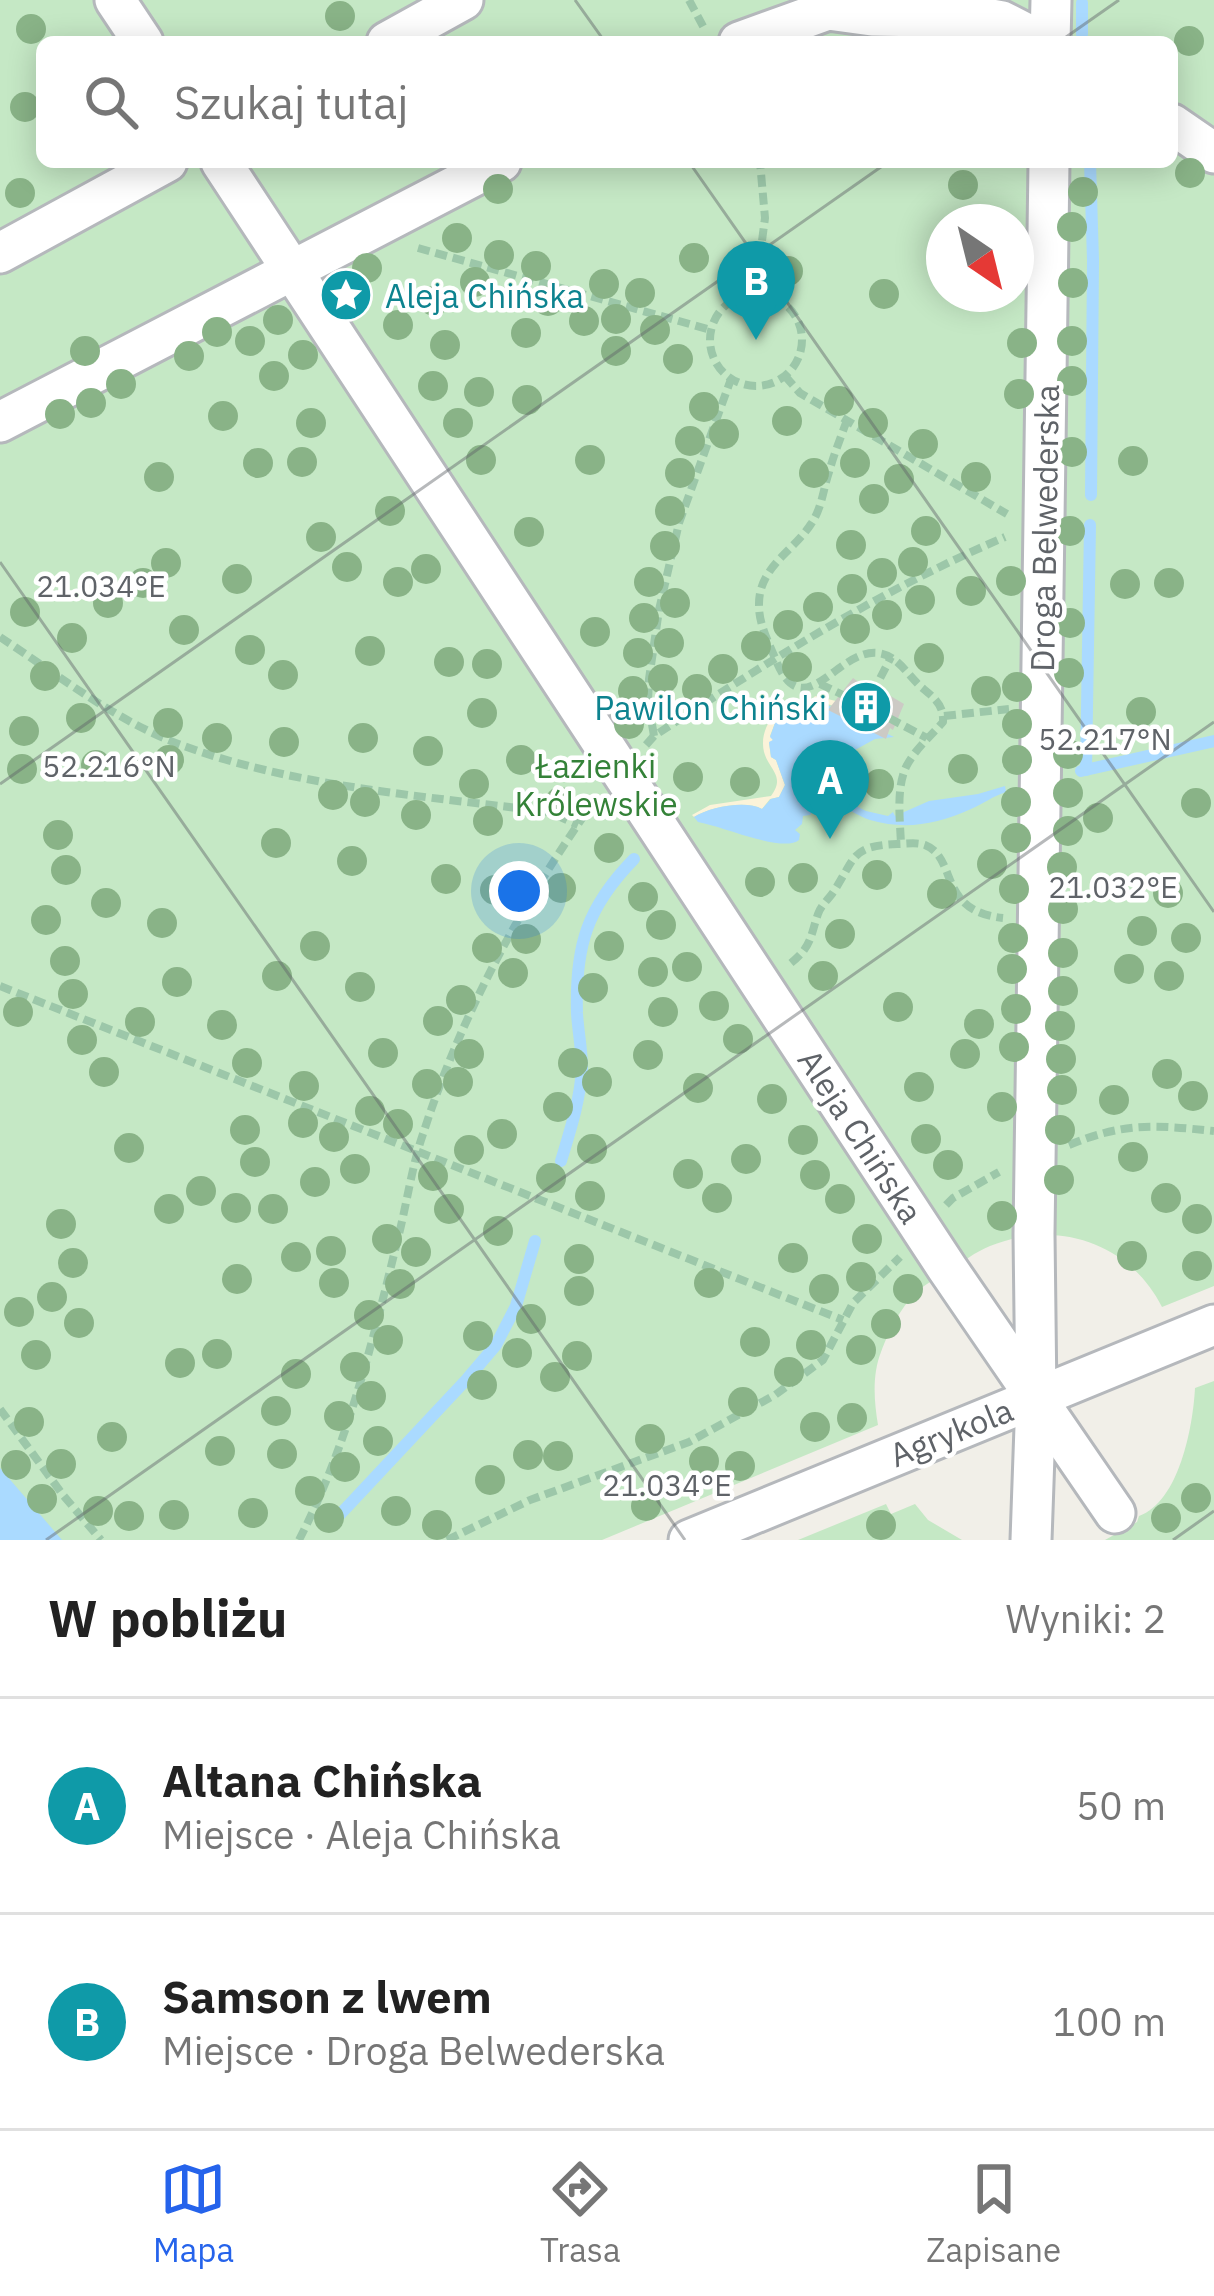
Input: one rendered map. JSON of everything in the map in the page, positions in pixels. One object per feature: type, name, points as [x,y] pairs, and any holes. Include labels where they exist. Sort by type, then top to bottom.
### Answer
[{"type":"street","points":[[115,0],[138,36]]},
{"type":"street","points":[[398,36],[464,0]]},
{"type":"street","points":[[1048,36],[1052,0]]},
{"type":"street","points":[[756,36],[828,10],[872,16],[986,18],[1034,36]]},
{"type":"street","points":[[1178,128],[1214,153]]},
{"type":"street","points":[[0,253],[156,168]]},
{"type":"street","name":"Aleja Chińska","points":[[225,168],[923,1232],[1115,1513]]},
{"type":"street","points":[[0,422],[489,168]]},
{"type":"street","name":"Droga Belwederska","points":[[1030,1540],[1036,1398],[1041,709],[1036,526],[1048,168]]},
{"type":"street","name":"Agrykola","points":[[689,1540],[1214,1325]]},
{"type":"path","points":[[689,0],[708,36]]},
{"type":"path","points":[[755,294],[764,234],[761,168]]},
{"type":"path","points":[[364,233],[711,330]]},
{"type":"path","points":[[755,294],[782,302],[800,325],[800,352],[785,376],[758,386],[731,379],[713,358],[711,330],[727,304],[755,294]]},
{"type":"path","points":[[785,376],[800,393],[1036,526]]},
{"type":"path","points":[[654,736],[648,701],[658,610],[680,523],[731,379]]},
{"type":"path","points":[[847,420],[814,520],[774,564],[761,587],[760,615],[783,676],[790,682],[804,687],[820,684],[860,655],[878,653],[891,657],[935,699],[944,716]]},
{"type":"path","points":[[298,1540],[342,1440],[442,1079],[489,974],[593,802],[654,736],[775,657],[900,586],[1036,526]]},
{"type":"path","points":[[0,638],[146,729],[206,753],[332,783],[549,812],[578,825]]},
{"type":"path","points":[[872,694],[891,657]]},
{"type":"path","points":[[820,684],[843,695]]},
{"type":"path","points":[[944,716],[1041,709]]},
{"type":"path","points":[[901,841],[900,802],[906,768],[944,716]]},
{"type":"path","points":[[890,718],[928,738]]},
{"type":"path","points":[[761,984],[808,947],[820,910],[848,865],[873,846],[901,841],[934,850],[956,893],[977,911],[1038,918]]},
{"type":"path","points":[[840,854],[848,865]]},
{"type":"path","points":[[0,986],[843,1320]]},
{"type":"path","points":[[1065,1147],[1134,1126],[1214,1131]]},
{"type":"path","points":[[447,1540],[530,1500],[650,1458],[736,1419],[817,1366],[859,1296],[912,1246],[953,1198],[1008,1169]]},
{"type":"path","points":[[0,1409],[101,1540]]},
{"type":"green space","name":"Łazienki Królewskie","points":[[0,0],[1214,0],[1214,1286],[1162,1307],[1131,1266],[1089,1242],[1040,1235],[990,1246],[927,1284],[899,1314],[876,1370],[878,1425],[602,1540],[0,1540]]},
{"type":"green space","points":[[1214,1381],[1214,1540],[1105,1540],[1137,1522],[1164,1496],[1187,1442],[1195,1388]]},
{"type":"green space","points":[[886,1504],[891,1514],[915,1504],[928,1520],[962,1540],[798,1540]]},
{"type":"sand","points":[[815,696],[836,701],[834,706],[821,702],[804,708],[798,705],[780,715],[770,736],[771,757],[785,785],[779,797],[762,809],[738,805],[692,815],[710,805],[771,796],[777,783],[764,752],[764,733],[787,704],[804,699],[810,703]]},
{"type":"water","points":[[821,702],[894,737],[875,739],[855,750],[844,779],[842,799],[866,811],[888,816],[893,812],[895,816],[929,801],[1005,786],[1006,792],[945,819],[908,825],[870,820],[825,802],[803,816],[795,830],[799,840],[791,843],[698,822],[694,817],[709,810],[738,805],[762,809],[779,797],[785,785],[769,742],[775,723],[786,710]]},
{"type":"water","points":[[0,1468],[62,1540],[0,1540]]},
{"type":"building","name":"Pawilon Chiński","points":[[853,678],[904,704],[886,739],[828,710]]},
{"type":"waterway","points":[[1082,3],[1082,34]]},
{"type":"waterway","points":[[1090,168],[1091,495]]},
{"type":"waterway","points":[[1086,770],[1090,525]]},
{"type":"waterway","points":[[1081,771],[1214,741]]},
{"type":"waterway","points":[[561,1161],[581,1081],[577,989],[582,947],[605,894],[634,859]]},
{"type":"waterway","points":[[332,1523],[496,1345],[516,1306],[535,1241]]},
{"type":"place","name":"Aleja Chińska","points":[[346,295]]},
{"type":"place","name":"Samson z lwem","points":[[756,340]]},
{"type":"place","name":"Pawilon Chiński","points":[[866,707]]},
{"type":"place","name":"Altana Chińska","points":[[830,839]]}]
